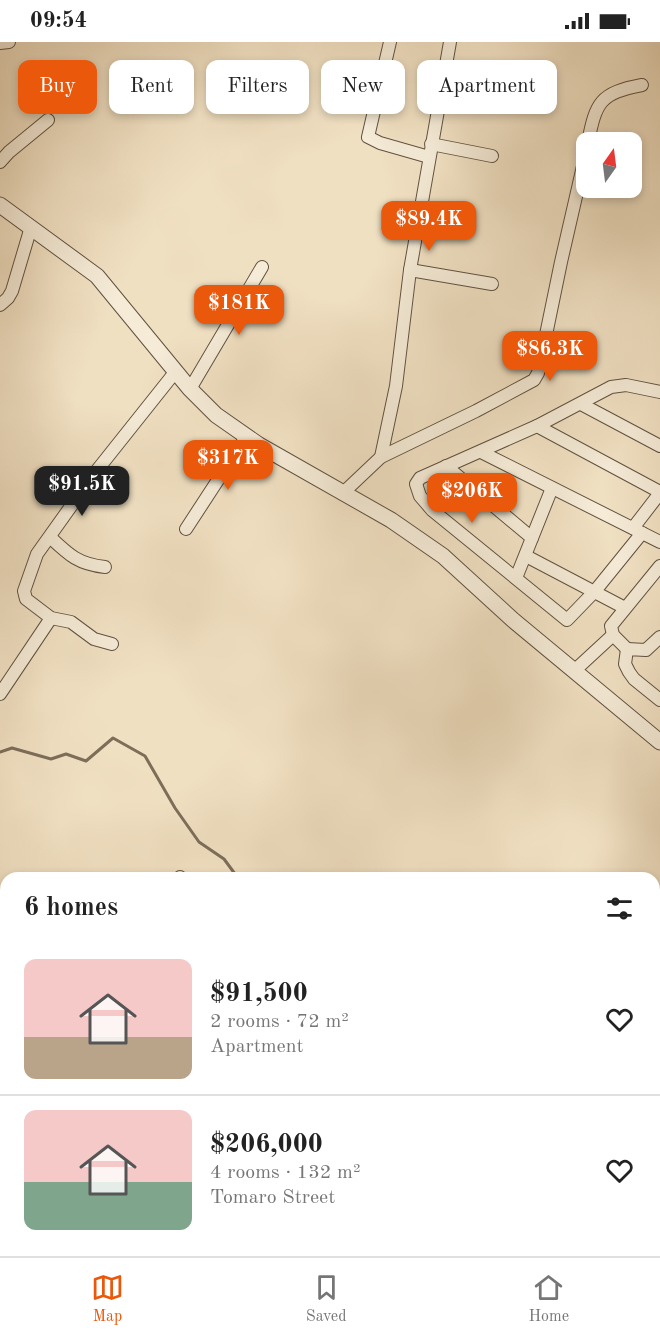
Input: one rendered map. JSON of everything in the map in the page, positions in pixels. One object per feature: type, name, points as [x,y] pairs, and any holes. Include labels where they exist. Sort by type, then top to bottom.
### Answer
[{"type":"street","points":[[0,43],[9,42]]},
{"type":"street","points":[[390,42],[368,137],[380,143],[429,157]]},
{"type":"street","points":[[381,457],[396,386],[410,270],[450,42]]},
{"type":"street","points":[[591,132],[597,107],[604,98],[627,88],[642,85]]},
{"type":"street","points":[[0,162],[48,120]]},
{"type":"street","points":[[431,144],[492,156]]},
{"type":"street","points":[[344,492],[381,457],[534,380],[541,359],[576,196]]},
{"type":"street","points":[[0,205],[97,276],[216,416],[246,436],[391,520],[443,556],[513,620],[660,742]]},
{"type":"street","points":[[0,305],[12,291],[31,227]]},
{"type":"street","points":[[190,388],[262,267]]},
{"type":"street","points":[[410,270],[492,284]]},
{"type":"street","points":[[112,644],[94,639],[71,622],[51,618],[26,599],[24,591],[37,555],[94,474],[176,371]]},
{"type":"street","points":[[537,426],[660,493],[638,531],[595,591],[567,620],[432,510],[420,496],[416,483],[420,478],[537,426],[616,385],[660,392]]},
{"type":"street","points":[[580,404],[660,446]]},
{"type":"street","points":[[186,529],[246,436]]},
{"type":"street","points":[[482,452],[660,542]]},
{"type":"street","points":[[446,466],[532,538]]},
{"type":"street","points":[[516,578],[552,488]]},
{"type":"street","points":[[50,537],[73,558],[86,564],[105,567]]},
{"type":"street","points":[[526,556],[625,608]]},
{"type":"street","points":[[660,566],[611,626],[613,635],[627,649],[646,650],[660,637]]},
{"type":"street","points":[[0,694],[51,618]]},
{"type":"street","points":[[574,671],[613,635]]},
{"type":"street","points":[[627,649],[625,664],[629,672],[634,679],[660,700]]},
{"type":"waterway","points":[[0,752],[12,748],[51,759],[66,754],[86,761],[113,738],[145,756],[175,808],[199,842],[224,859],[234,872]]}]
